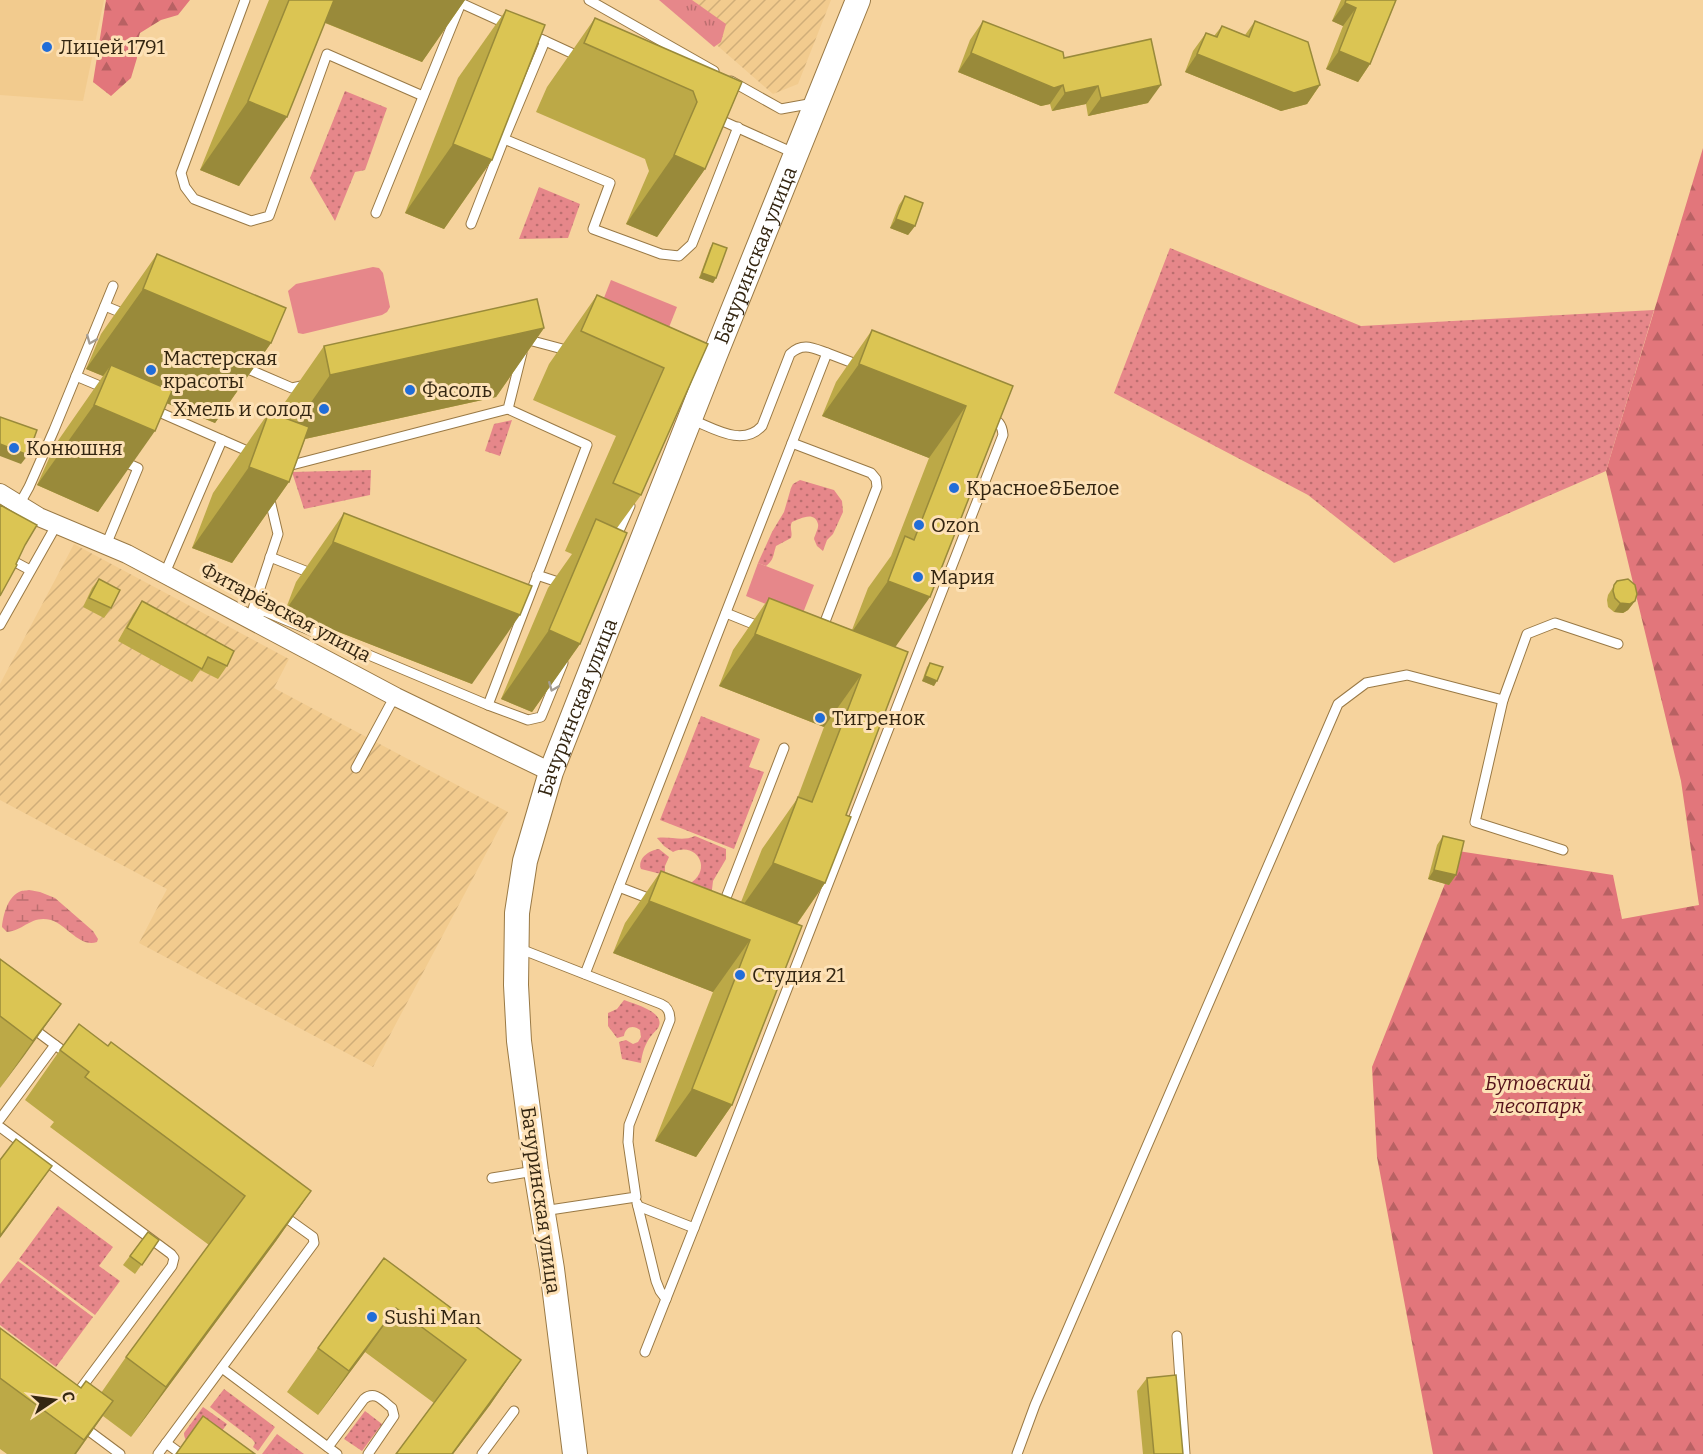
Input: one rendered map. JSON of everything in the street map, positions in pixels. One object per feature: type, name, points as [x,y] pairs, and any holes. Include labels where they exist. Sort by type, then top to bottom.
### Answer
[{"type":"street","name":"Бачуринская улица","points":[[575,1454],[552,1269],[519,1041],[516,985],[518,901],[525,861],[551,772],[690,419],[697,388],[811,120],[816,102],[858,0]]},
{"type":"street","name":"Фитарёвская улица","points":[[0,494],[39,517],[127,554],[165,573],[396,697],[551,772]]},
{"type":"lane","points":[[245,0],[181,173],[185,187],[194,199],[251,221],[269,216],[327,54],[423,96]]},
{"type":"lane","points":[[589,0],[781,109],[816,102]]},
{"type":"lane","points":[[376,213],[458,2],[518,28]]},
{"type":"lane","points":[[471,224],[541,39],[588,60]]},
{"type":"lane","points":[[706,113],[796,154]]},
{"type":"lane","points":[[504,139],[610,183],[593,229],[661,254],[679,256],[692,244],[738,127]]},
{"type":"lane","points":[[19,505],[54,430],[113,286]]},
{"type":"lane","points":[[105,306],[139,321]]},
{"type":"lane","points":[[508,410],[521,340],[582,355]]},
{"type":"lane","points":[[690,419],[737,437],[755,433],[762,426],[790,354],[804,346],[810,346],[872,370]]},
{"type":"lane","points":[[585,974],[827,353]]},
{"type":"lane","points":[[229,361],[292,388],[315,383]]},
{"type":"lane","points":[[76,376],[120,395]]},
{"type":"lane","points":[[138,403],[259,456]]},
{"type":"lane","points":[[276,463],[284,467],[508,410],[587,446],[488,705]]},
{"type":"lane","points":[[645,1352],[1003,435],[998,421],[982,414]]},
{"type":"lane","points":[[54,430],[64,435]]},
{"type":"lane","points":[[165,573],[222,440]]},
{"type":"lane","points":[[792,443],[871,474],[877,482],[819,638]]},
{"type":"lane","points":[[106,545],[138,468],[111,456]]},
{"type":"lane","points":[[250,618],[278,534],[266,484]]},
{"type":"lane","points":[[610,552],[633,499]]},
{"type":"lane","points":[[0,625],[57,525]]},
{"type":"lane","points":[[0,554],[30,570]]},
{"type":"lane","points":[[270,557],[325,579]]},
{"type":"lane","points":[[537,575],[577,589]]},
{"type":"lane","points":[[250,618],[264,611],[528,720],[541,717],[566,656]]},
{"type":"lane","points":[[726,613],[770,631]]},
{"type":"lane","points":[[1563,850],[1475,822],[1503,700],[1527,634],[1555,623],[1618,644]]},
{"type":"lane","points":[[497,646],[508,650]]},
{"type":"lane","points":[[1017,1454],[1035,1406],[1338,704],[1366,683],[1407,675],[1503,700]]},
{"type":"lane","points":[[896,680],[906,684]]},
{"type":"lane","points":[[356,768],[396,697]]},
{"type":"lane","points":[[719,915],[784,748]]},
{"type":"lane","points":[[619,887],[662,903]]},
{"type":"lane","points":[[517,947],[661,1004],[669,1013],[670,1020],[628,1130],[637,1202],[656,1281],[666,1299]]},
{"type":"lane","points":[[789,953],[799,957]]},
{"type":"lane","points":[[27,1024],[74,1059]]},
{"type":"lane","points":[[0,1119],[55,1045]]},
{"type":"lane","points":[[0,1127],[171,1254],[174,1260],[172,1266],[71,1402]]},
{"type":"lane","points":[[492,1178],[536,1171]]},
{"type":"lane","points":[[543,1211],[637,1202],[694,1228]]},
{"type":"lane","points":[[158,1454],[314,1243],[313,1237],[273,1208]]},
{"type":"lane","points":[[1177,1336],[1185,1454]]},
{"type":"lane","points":[[222,1368],[337,1454]]},
{"type":"lane","points":[[328,1447],[366,1397],[376,1395],[392,1408],[394,1416],[368,1454]]},
{"type":"lane","points":[[482,1454],[514,1411]]},
{"type":"lane","points":[[73,1419],[120,1454]]},
{"type":"lane","points":[[166,1443],[181,1454]]},
{"type":"shaded area","name":"Лицей 1791","points":[[0,0],[104,0],[83,101],[0,95]]},
{"type":"shaded area","points":[[665,0],[831,0],[798,84],[773,94]]},
{"type":"shaded area","points":[[74,544],[289,659],[274,688],[508,812],[373,1067],[139,943],[167,889],[0,800],[0,684]]},
{"type":"green space","points":[[106,0],[190,0],[178,15],[161,20],[140,33],[136,46],[137,58],[131,78],[111,96],[93,82]]},
{"type":"green space","points":[[659,0],[692,0],[726,24],[721,42],[714,47]]},
{"type":"green space","points":[[345,91],[387,108],[365,170],[355,172],[335,221],[310,178]]},
{"type":"green space","name":"Бутовский лесопарк","points":[[1703,148],[1703,1454],[1433,1454],[1377,1157],[1372,1067],[1458,851],[1613,875],[1622,919],[1699,905],[1681,781],[1606,471]]},
{"type":"green space","points":[[539,187],[580,204],[568,238],[519,239]]},
{"type":"green space","points":[[1170,248],[1361,326],[1654,310],[1606,471],[1394,563],[1308,495],[1114,393]]},
{"type":"green space","points":[[373,267],[379,268],[383,273],[390,307],[387,312],[303,334],[298,333],[288,291],[296,284]]},
{"type":"green space","points":[[611,280],[677,307],[662,345],[596,318]]},
{"type":"green space","points":[[512,420],[500,456],[485,451],[494,424]]},
{"type":"green space","points":[[371,470],[370,495],[304,509],[292,472]]},
{"type":"green space","points":[[800,480],[834,490],[842,501],[843,512],[833,534],[827,540],[823,551],[814,539],[818,526],[814,517],[799,519],[792,522],[791,538],[776,546],[769,564],[766,566],[758,563],[784,512],[793,484]]},
{"type":"green space","points":[[758,563],[814,585],[801,618],[746,596]]},
{"type":"green space","points":[[701,716],[760,739],[749,767],[764,772],[734,849],[660,820]]},
{"type":"green space","points":[[695,836],[726,849],[726,859],[713,881],[711,898],[689,884],[700,872],[701,865],[695,854],[682,850],[673,852],[657,838],[686,839]]},
{"type":"green space","points":[[659,849],[669,857],[665,866],[665,875],[641,869],[641,861],[645,855]]},
{"type":"green space","points":[[29,890],[55,898],[93,931],[98,939],[97,942],[85,942],[57,923],[44,919],[38,919],[19,929],[7,932],[2,927],[11,898],[19,892]]},
{"type":"green space","points":[[624,1000],[648,1009],[658,1017],[660,1022],[645,1045],[641,1063],[622,1059],[619,1042],[626,1040],[633,1044],[638,1042],[641,1037],[640,1030],[630,1027],[624,1036],[617,1038],[608,1026],[608,1013],[617,1009]]},
{"type":"green space","points":[[58,1206],[113,1247],[99,1266],[120,1281],[95,1315],[19,1259]]},
{"type":"green space","points":[[18,1261],[93,1317],[56,1367],[0,1325],[0,1284]]},
{"type":"green space","points":[[224,1389],[275,1427],[258,1451],[253,1447],[255,1443],[252,1439],[210,1407]]},
{"type":"green space","points":[[203,1407],[227,1424],[205,1454],[188,1443],[184,1433]]},
{"type":"green space","points":[[365,1411],[382,1424],[362,1451],[344,1439]]},
{"type":"green space","points":[[277,1434],[304,1454],[262,1454]]},
{"type":"building","points":[[289,0],[334,0],[287,117],[248,101]]},
{"type":"building","points":[[1346,0],[1396,0],[1370,64],[1339,51],[1356,8],[1345,3]]},
{"type":"building","points":[[506,10],[545,25],[492,160],[453,144]]},
{"type":"building","points":[[595,18],[742,82],[705,169],[674,155],[697,102],[693,91],[584,43]]},
{"type":"building","points":[[983,21],[1063,52],[1064,58],[1151,39],[1161,85],[1101,98],[1098,86],[1065,93],[1063,85],[1054,88],[971,53]]},
{"type":"building","points":[[1255,21],[1308,42],[1320,85],[1294,93],[1197,54],[1206,33],[1217,37],[1222,26],[1249,37]]},
{"type":"building","points":[[905,196],[923,203],[915,226],[896,219]]},
{"type":"building","points":[[713,243],[727,248],[716,278],[702,273]]},
{"type":"building","points":[[157,254],[286,308],[271,343],[143,289]]},
{"type":"building","points":[[597,295],[708,344],[641,495],[613,483],[664,368],[581,331]]},
{"type":"building","points":[[537,299],[544,328],[330,375],[324,346]]},
{"type":"building","points":[[872,330],[1013,386],[930,597],[888,581],[905,536],[914,540],[966,406],[859,364]]},
{"type":"building","points":[[111,365],[172,391],[155,431],[94,405]]},
{"type":"building","points":[[269,412],[309,427],[289,482],[249,467]]},
{"type":"building","points":[[0,417],[37,430],[28,455],[0,444]]},
{"type":"building","points":[[0,505],[37,525],[0,596]]},
{"type":"building","points":[[344,513],[532,586],[520,615],[333,542]]},
{"type":"building","points":[[596,519],[627,533],[580,644],[549,630]]},
{"type":"building","points":[[99,579],[120,590],[111,608],[89,598]]},
{"type":"building","points":[[1628,579],[1635,585],[1637,594],[1635,601],[1630,604],[1620,603],[1615,598],[1614,585],[1617,581]]},
{"type":"building","points":[[769,598],[908,652],[846,815],[851,817],[825,883],[773,863],[798,797],[812,802],[861,675],[755,634]]},
{"type":"building","points":[[142,601],[234,651],[227,666],[208,657],[202,669],[127,628]]},
{"type":"building","points":[[930,663],[943,667],[937,681],[925,676]]},
{"type":"building","points":[[1443,836],[1464,841],[1456,875],[1434,870]]},
{"type":"building","points":[[661,871],[802,926],[732,1105],[692,1089],[750,940],[649,901]]},
{"type":"building","points":[[0,959],[61,1004],[33,1041],[0,1016]]},
{"type":"building","points":[[79,1024],[108,1046],[111,1042],[311,1191],[166,1387],[126,1357],[245,1196],[85,1077],[89,1072],[60,1050]]},
{"type":"building","points":[[16,1139],[52,1166],[0,1236],[0,1160]]},
{"type":"building","points":[[148,1232],[159,1240],[142,1265],[130,1256]]},
{"type":"building","points":[[384,1258],[521,1360],[452,1454],[396,1454],[466,1360],[396,1308],[349,1371],[318,1348]]},
{"type":"building","points":[[0,1328],[81,1388],[86,1381],[113,1401],[84,1440],[0,1378]]},
{"type":"building","points":[[1176,1375],[1183,1454],[1154,1454],[1147,1378]]},
{"type":"building","points":[[203,1416],[255,1454],[176,1454]]},
{"type":"place","name":"Лицей 1791","points":[[47,47]]},
{"type":"place","name":"Мастерская красоты","points":[[151,370]]},
{"type":"place","name":"Фасоль","points":[[410,390]]},
{"type":"place","name":"Хмель и солод","points":[[324,409]]},
{"type":"place","name":"Конюшня","points":[[14,448]]},
{"type":"place","name":"Красное&Белое","points":[[954,488]]},
{"type":"place","name":"Ozon","points":[[919,525]]},
{"type":"place","name":"Мария","points":[[918,577]]},
{"type":"place","name":"Тигренок","points":[[820,718]]},
{"type":"place","name":"Студия 21","points":[[740,975]]},
{"type":"place","name":"Sushi Man","points":[[372,1317]]}]
